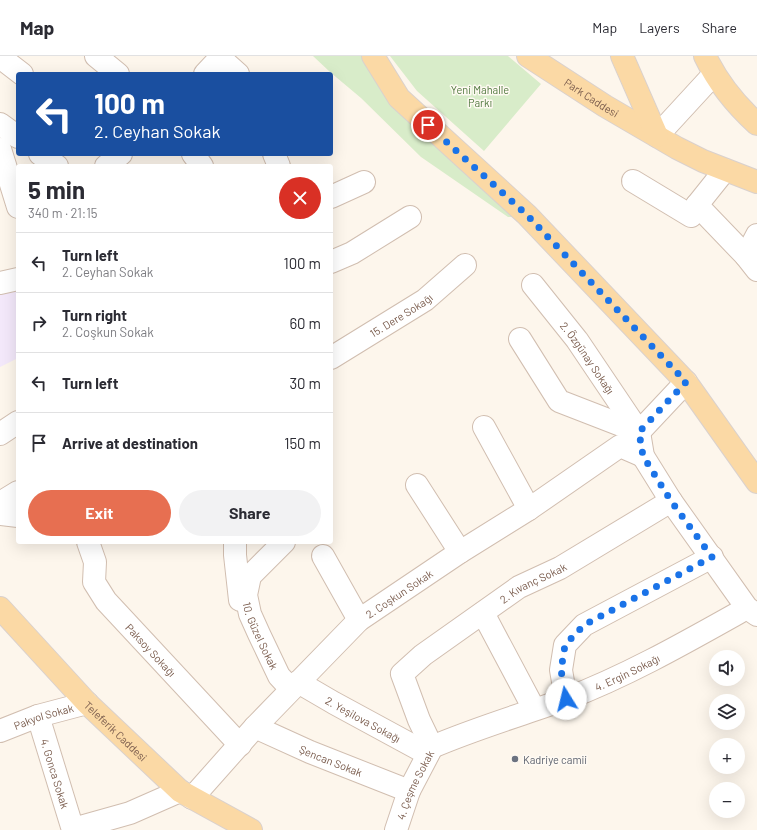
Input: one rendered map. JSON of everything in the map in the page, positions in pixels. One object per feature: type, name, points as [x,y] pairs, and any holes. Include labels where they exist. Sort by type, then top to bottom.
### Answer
[{"type":"main road","points":[[373,56],[399,98],[527,215],[686,382],[757,482]]},
{"type":"main road","name":"Park Caddesi","points":[[528,56],[605,106],[690,155],[757,182]]},
{"type":"main road","points":[[622,56],[657,136]]},
{"type":"main road","points":[[709,65],[746,114],[757,124]]},
{"type":"main road","name":"Teleferik Caddesi","points":[[0,608],[87,704],[186,794],[250,830]]},
{"type":"street","points":[[96,56],[116,72]]},
{"type":"street","points":[[207,72],[219,57],[236,72]]},
{"type":"street","points":[[0,58],[19,72]]},
{"type":"street","points":[[657,136],[709,65]]},
{"type":"street","points":[[5,134],[16,196]]},
{"type":"street","points":[[43,156],[54,164]]},
{"type":"street","points":[[194,156],[200,164]]},
{"type":"street","points":[[633,180],[691,216],[697,205],[725,170]]},
{"type":"street","points":[[333,196],[364,182]]},
{"type":"street","points":[[697,205],[752,263]]},
{"type":"street","points":[[333,261],[352,253],[410,217]]},
{"type":"street","points":[[752,263],[757,235]]},
{"type":"street","name":"15. Dere Sokağı","points":[[333,357],[425,300],[465,265]]},
{"type":"street","points":[[0,283],[16,279]]},
{"type":"street","name":"2. Özgünay Sokağı","points":[[533,285],[577,340],[639,432]]},
{"type":"street","points":[[520,339],[559,401],[639,432]]},
{"type":"street","points":[[639,432],[686,382]]},
{"type":"street","points":[[0,434],[16,423]]},
{"type":"street","points":[[484,427],[529,509]]},
{"type":"street","points":[[639,432],[643,456],[671,501],[752,612]]},
{"type":"street","name":"2. Coşkun Sokak","points":[[186,794],[240,745],[290,682],[359,620],[460,552],[529,509],[620,446],[643,456]]},
{"type":"street","points":[[417,485],[460,552]]},
{"type":"street","points":[[0,503],[16,493]]},
{"type":"street","name":"2. Kıvanç Sokak","points":[[402,674],[423,655],[520,587],[560,568],[671,501]]},
{"type":"street","points":[[0,514],[16,516]]},
{"type":"street","name":"Paksoy Sokağı","points":[[89,544],[96,562],[94,582],[106,601],[240,745]]},
{"type":"street","points":[[235,544],[238,592],[244,618],[257,646],[290,682]]},
{"type":"street","name":"10. Güzel Sokak","points":[[282,544],[250,576],[246,595],[250,614],[290,682]]},
{"type":"street","points":[[323,556],[359,620]]},
{"type":"street","points":[[566,699],[561,670],[565,645],[584,625],[712,557]]},
{"type":"street","name":"4. Ergin Sokağı","points":[[430,750],[460,735],[566,699],[636,669],[752,612]]},
{"type":"street","points":[[483,613],[534,709]]},
{"type":"street","name":"4. Çeşme Sokak","points":[[396,830],[409,791],[430,750],[402,674]]},
{"type":"street","name":"2. Yeşilova Sokağı","points":[[290,682],[430,750]]},
{"type":"street","name":"Pakyol Sokak","points":[[0,731],[38,716],[87,704]]},
{"type":"street","name":"4. Gonca Sokak","points":[[38,716],[73,830]]},
{"type":"street","name":"Şencan Sokak","points":[[255,728],[310,752],[409,791]]},
{"type":"street","points":[[73,830],[186,794]]},
{"type":"shaded area","points":[[16,285],[16,359],[0,367],[0,289]]},
{"type":"green space","points":[[313,56],[361,56],[368,69],[518,217],[508,217],[421,157],[361,98],[333,75],[333,72],[330,72]]},
{"type":"green space","name":"Yeni Mahalle Parkı","points":[[390,56],[508,56],[541,84],[484,151],[417,91]]},
{"type":"place","name":"Kadriye camii","points":[[515,759]]},
{"type":"route","points":[[428,125],[527,215],[686,382],[658,410],[639,432],[643,456],[671,501],[712,557],[584,625],[565,645],[561,670],[566,699]]}]
